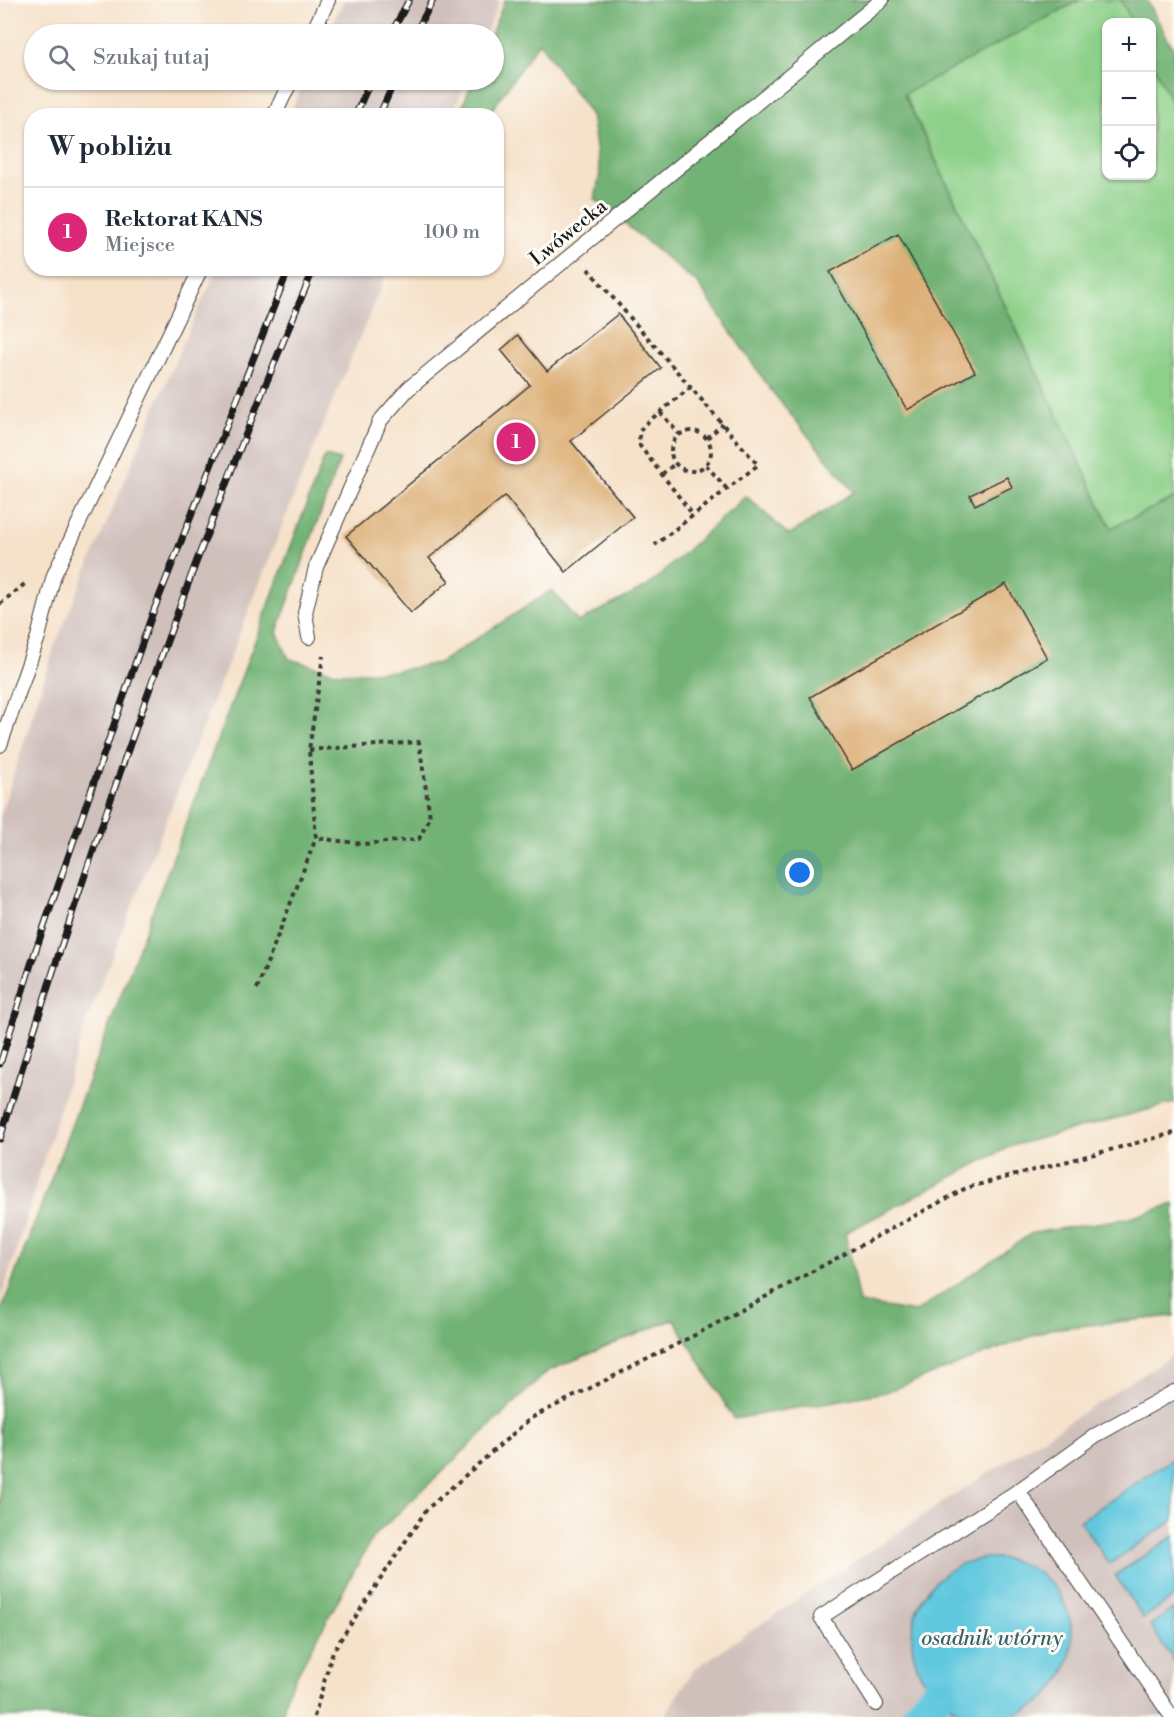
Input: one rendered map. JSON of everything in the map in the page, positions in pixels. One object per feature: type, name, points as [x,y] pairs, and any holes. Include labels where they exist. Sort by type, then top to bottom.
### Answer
[{"type":"lane","points":[[317,24],[328,0]]},
{"type":"lane","name":"Lwówecka","points":[[309,637],[305,613],[316,567],[380,421],[408,389],[882,0]]},
{"type":"lane","points":[[278,108],[286,90]]},
{"type":"lane","points":[[0,745],[39,637],[54,575],[197,276]]},
{"type":"lane","points":[[876,1704],[821,1617],[1018,1491],[1096,1435],[1174,1392]]},
{"type":"lane","points":[[1018,1491],[1172,1717]]},
{"type":"path","points":[[588,268],[758,465],[655,545]]},
{"type":"path","points":[[691,387],[644,425],[638,439],[640,446],[693,516]]},
{"type":"path","points":[[660,412],[679,434]]},
{"type":"path","points":[[707,438],[723,424]]},
{"type":"path","points":[[691,431],[707,438],[711,449],[706,465],[690,470],[676,463],[672,447],[679,434],[691,431]]},
{"type":"path","points":[[662,474],[676,463]]},
{"type":"path","points":[[706,465],[727,489]]},
{"type":"path","points":[[257,989],[316,838],[309,750],[325,646]]},
{"type":"path","points":[[309,750],[419,742],[430,817],[419,839],[364,844],[316,838]]},
{"type":"path","points":[[314,1717],[333,1651],[427,1509],[531,1418],[695,1335],[966,1188],[1174,1133]]},
{"type":"shaded area","points":[[344,0],[500,0],[490,24],[332,24]]},
{"type":"shaded area","points":[[301,90],[463,90],[455,108],[292,108]]},
{"type":"shaded area","points":[[214,276],[385,276],[296,491],[85,1025],[0,1303],[0,817],[55,645],[184,340]]},
{"type":"shaded area","points":[[1174,1354],[1174,1717],[664,1717],[694,1669],[951,1497]]},
{"type":"green space","points":[[505,0],[1080,0],[904,94],[1111,528],[1174,498],[1174,1103],[1011,1146],[845,1233],[859,1303],[916,1312],[1032,1233],[1129,1218],[1174,1204],[1174,1316],[1050,1329],[886,1392],[734,1419],[674,1319],[548,1371],[373,1537],[287,1693],[282,1717],[0,1717],[0,1314],[325,456],[340,460],[277,632],[289,659],[338,673],[394,671],[439,663],[552,590],[578,622],[648,586],[746,496],[789,535],[854,492],[770,389],[698,284],[595,199],[600,173],[591,115],[539,42],[493,108],[462,108],[469,90],[504,90],[504,24],[495,24]]},
{"type":"green space","points":[[1080,0],[1121,0],[1130,18],[1102,18],[1102,180],[1156,180],[1156,70],[1174,107],[1174,498],[1111,528],[904,93]]},
{"type":"green space","points":[[1121,0],[1147,0],[1174,50],[1174,107],[1156,70],[1156,18],[1130,18]]},
{"type":"water","points":[[1174,1458],[1174,1520],[1109,1564],[1080,1521]]},
{"type":"water","points":[[1174,1536],[1174,1597],[1143,1618],[1115,1575]]},
{"type":"water","name":"osadnik wtórny","points":[[992,1558],[1023,1564],[1049,1581],[1066,1607],[1072,1638],[1066,1669],[1049,1695],[1023,1712],[992,1718],[961,1712],[935,1695],[918,1669],[912,1638],[918,1607],[935,1581],[961,1564]]},
{"type":"water","points":[[1174,1609],[1174,1661],[1150,1625]]},
{"type":"building","points":[[898,234],[975,372],[907,410],[830,272]]},
{"type":"building","points":[[618,314],[661,368],[571,441],[633,517],[566,572],[505,496],[429,558],[449,581],[411,613],[346,536],[530,385],[501,350],[518,335],[547,371]]},
{"type":"building","points":[[1007,477],[1012,487],[975,505],[970,495]]},
{"type":"building","points":[[1006,584],[1047,658],[852,770],[810,697]]},
{"type":"waterway","points":[[917,1717],[936,1695]]},
{"type":"railway","points":[[396,24],[409,0]]},
{"type":"railway","points":[[420,24],[433,0]]},
{"type":"railway","points":[[359,108],[367,90]]},
{"type":"railway","points":[[383,108],[391,90]]},
{"type":"railway","points":[[0,1064],[32,961],[152,615],[286,276]]},
{"type":"railway","points":[[0,1139],[70,918],[146,699],[227,482],[311,276]]},
{"type":"place","name":"Rektorat KANS","points":[[516,442]]}]
